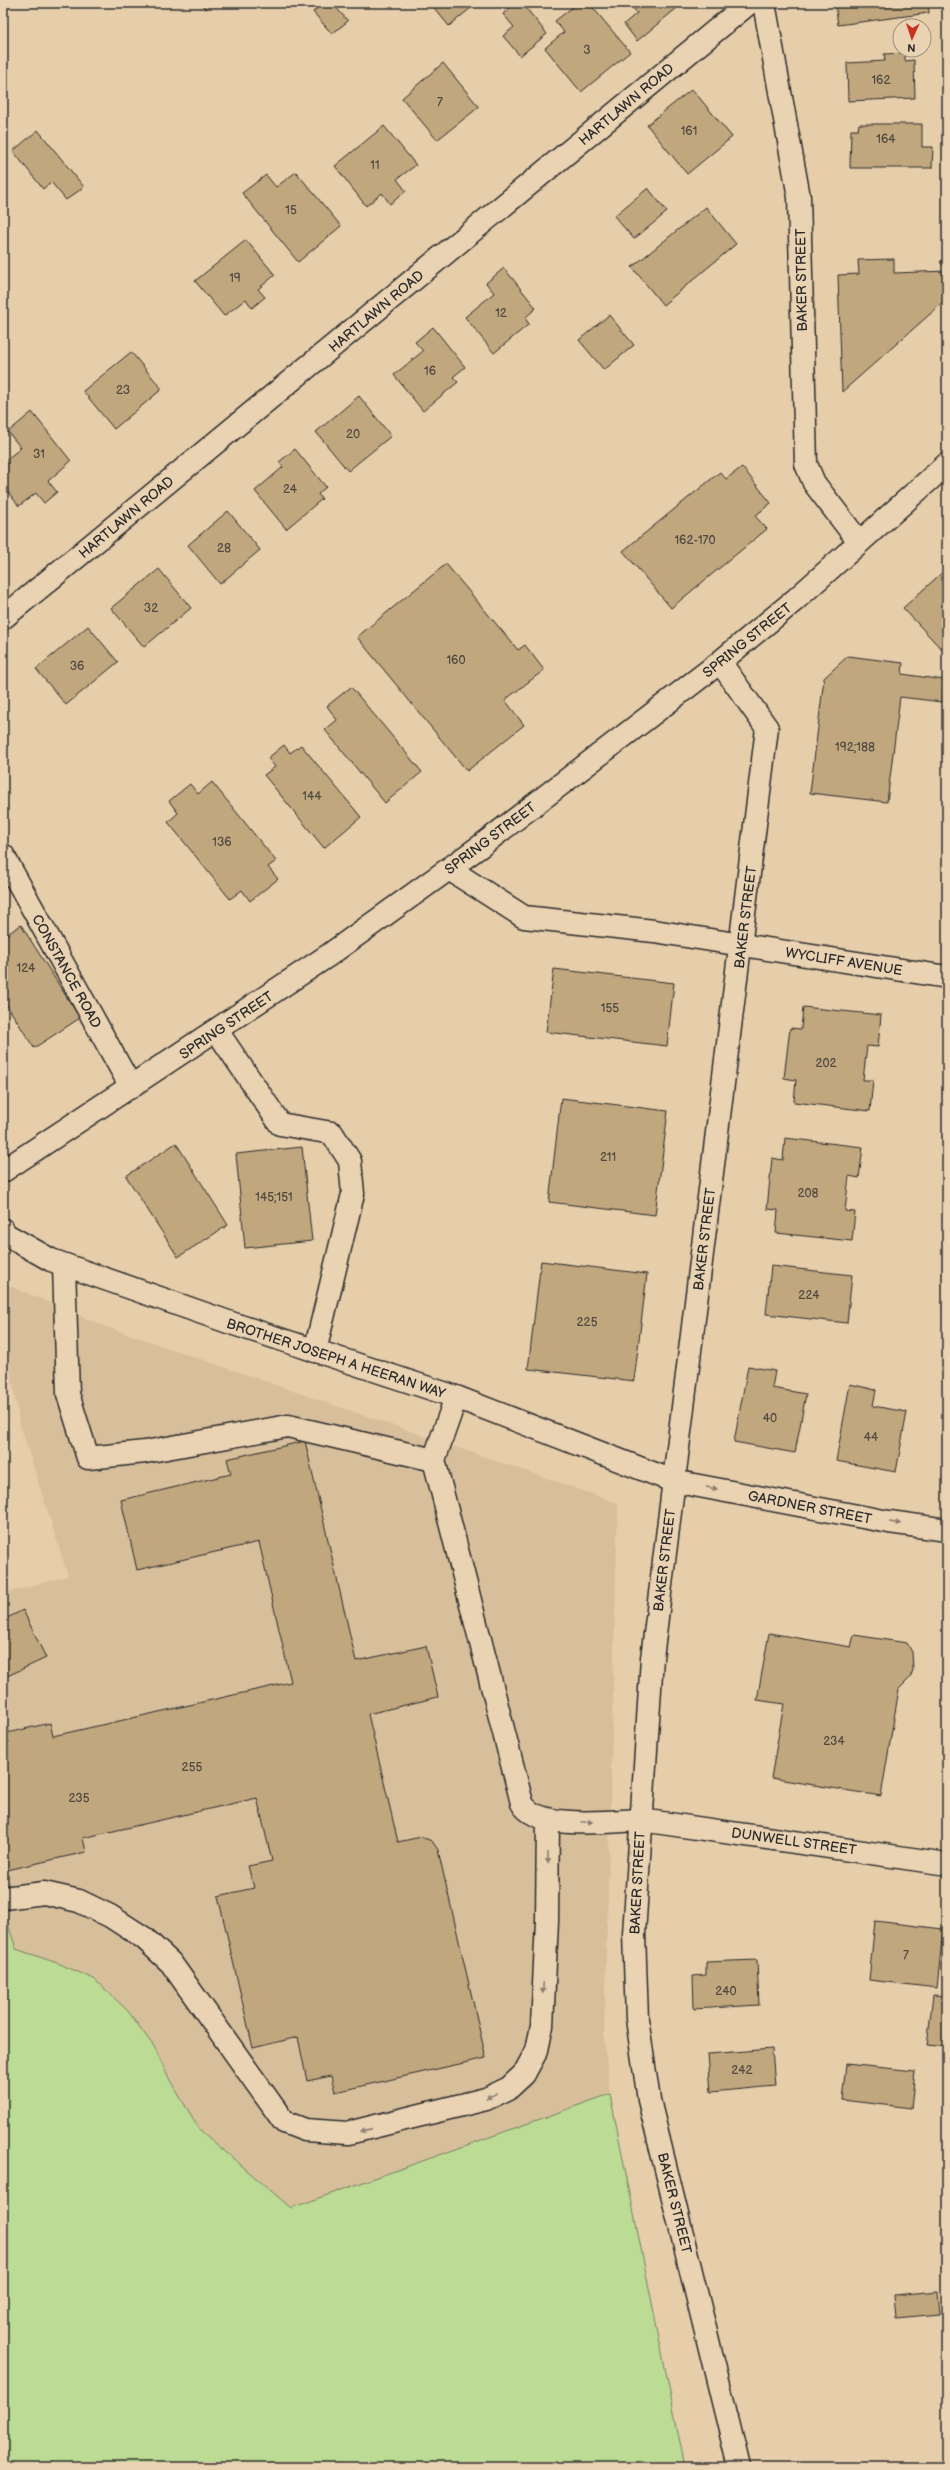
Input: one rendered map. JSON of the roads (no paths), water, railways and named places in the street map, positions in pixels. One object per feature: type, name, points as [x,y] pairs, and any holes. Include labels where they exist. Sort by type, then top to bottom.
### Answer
[{"type":"street","name":"HARTLAWN ROAD","points":[[3,618],[748,3]]},
{"type":"street","name":"BAKER STREET","points":[[764,3],[799,197],[806,464],[814,483],[859,542]]},
{"type":"street","name":"SPRING STREET","points":[[3,1171],[217,1031],[329,955],[449,869],[720,662],[795,600],[947,464]]},
{"type":"street","name":"BAKER STREET","points":[[720,662],[768,728],[652,1658],[634,1934],[638,2027],[649,2100],[739,2467]]},
{"type":"street","name":"CONSTANCE ROAD","points":[[3,855],[130,1087]]},
{"type":"street","name":"WYCLIFF AVENUE","points":[[449,869],[524,916],[654,931],[947,977]]},
{"type":"street","points":[[217,1031],[280,1124],[332,1133],[350,1162],[353,1194],[315,1351]]},
{"type":"street","name":"BROTHER JOSEPH A HEERAN WAY","points":[[3,1230],[5,1234],[51,1260],[64,1265],[315,1351],[456,1397],[674,1481]]},
{"type":"street","points":[[64,1265],[68,1394],[88,1458],[145,1452],[288,1426],[434,1460],[456,1397]]},
{"type":"street","name":"DUNWELL STREET","points":[[434,1460],[522,1803],[533,1814],[548,1819],[578,1822],[641,1820],[947,1864]]},
{"type":"street","name":"GARDNER STREET","points":[[674,1481],[882,1520],[947,1530]]},
{"type":"street","points":[[3,1898],[44,1893],[79,1901],[110,1916],[144,1938],[171,1963],[284,2122],[305,2130],[348,2133],[486,2099],[508,2088],[524,2074],[537,2050],[542,2026],[547,1921],[548,1819]]}]
